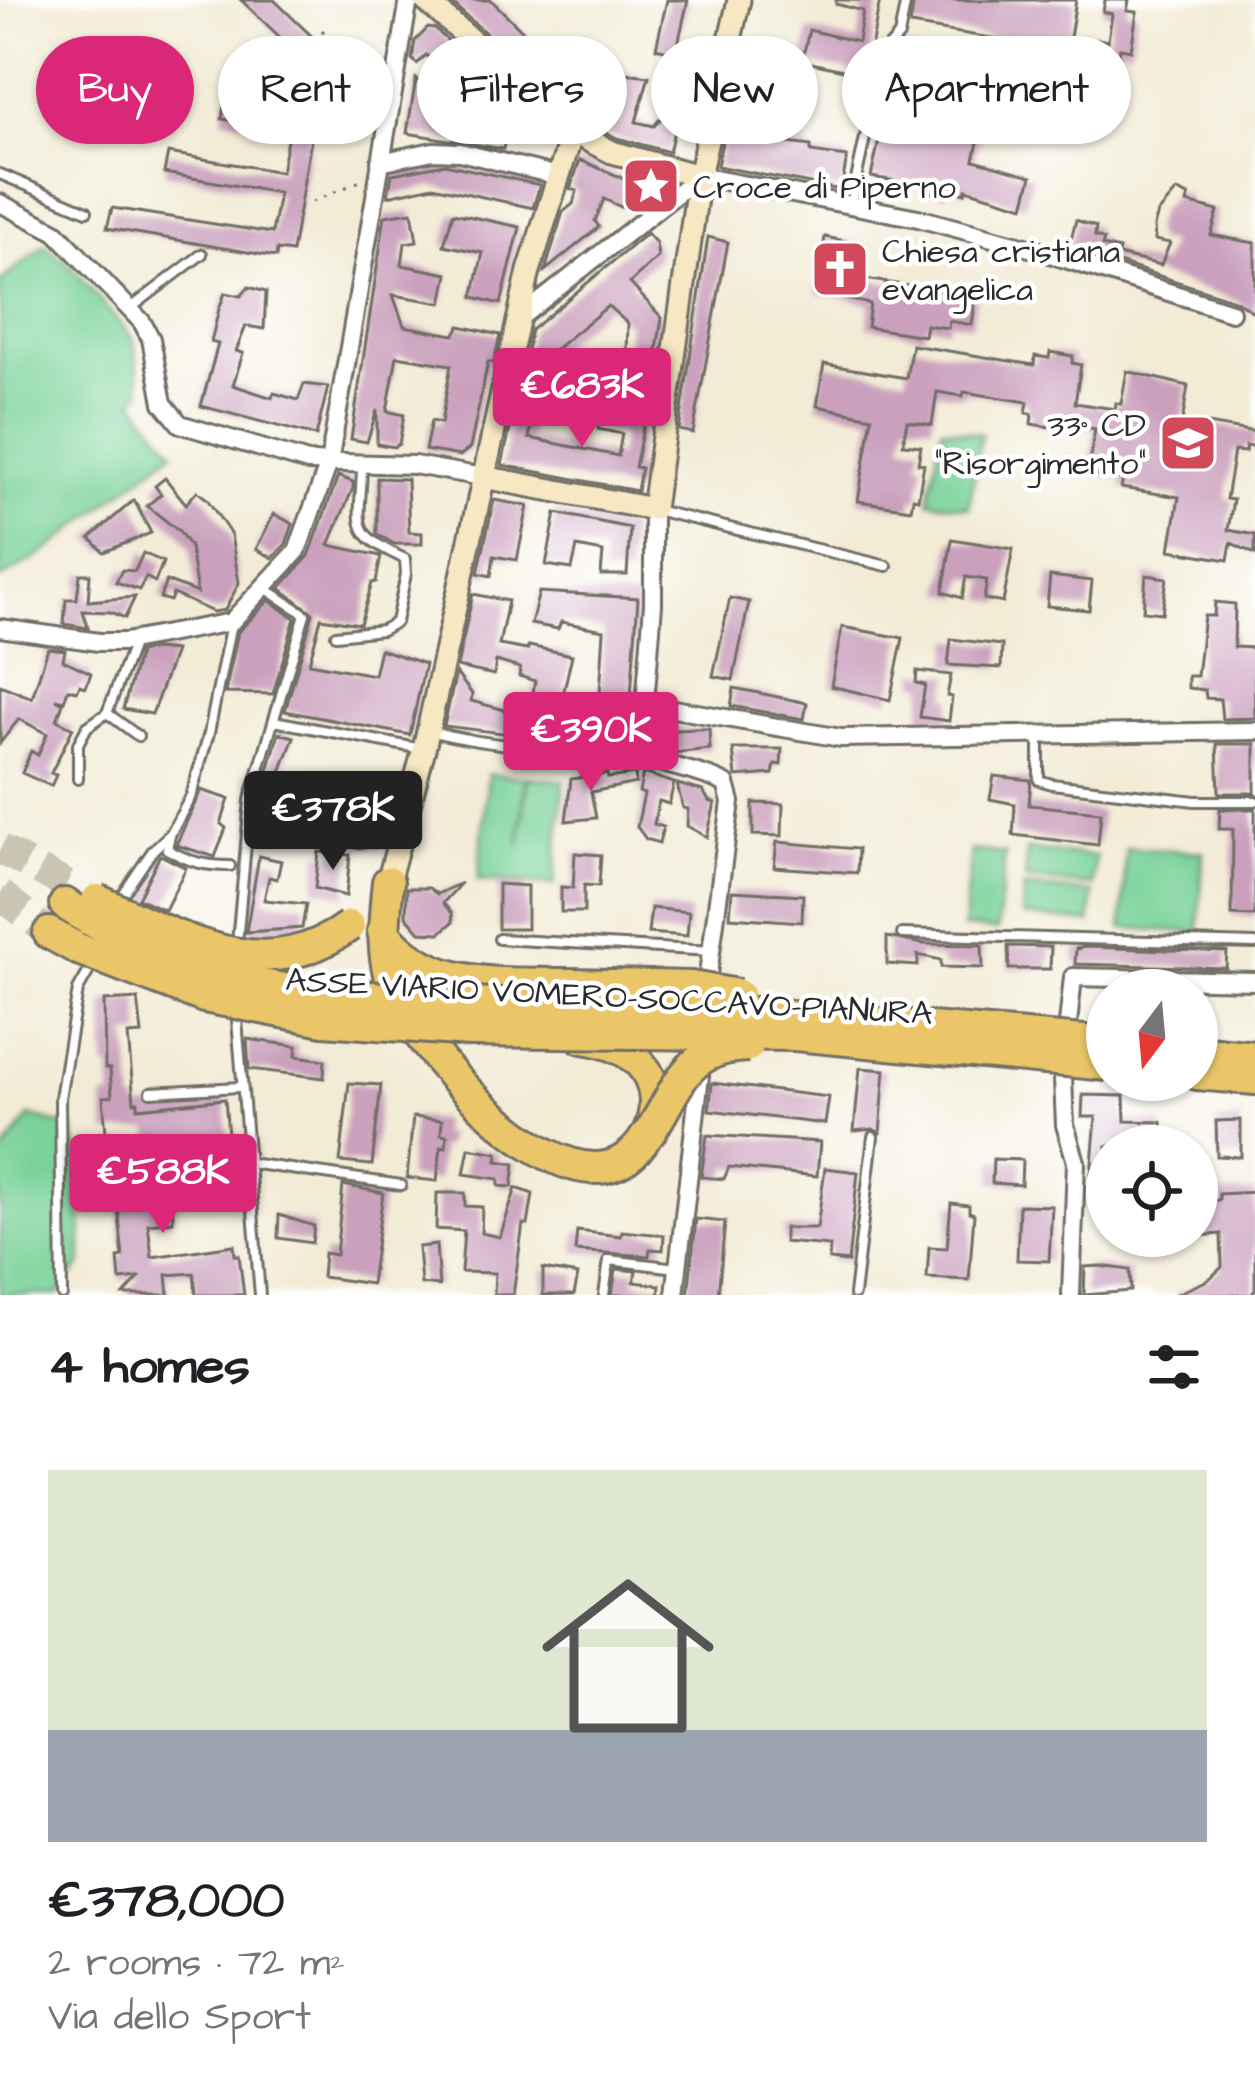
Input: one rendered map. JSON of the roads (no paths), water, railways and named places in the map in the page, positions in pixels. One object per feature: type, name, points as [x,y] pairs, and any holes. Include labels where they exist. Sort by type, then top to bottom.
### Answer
[{"type":"highway","points":[[89,903],[206,944],[266,959],[296,955],[324,944],[349,926],[388,882]]},
{"type":"highway","points":[[388,882],[383,931],[393,988],[406,1015],[456,1079],[532,1146],[557,1161],[582,1168],[622,1161],[648,1135],[683,1072],[718,1050],[875,1032]]},
{"type":"highway","name":"ASSE VIARIO VOMERO-SOCCAVO-PIANURA","points":[[89,903],[151,952],[212,973],[308,994],[721,1010],[1086,1062]]},
{"type":"highway","points":[[383,931],[413,963],[443,974],[482,982],[691,987],[875,1032]]},
{"type":"highway","name":"ASSE VIARIO VOMERO-SOCCAVO-PIANURA","points":[[49,933],[84,959],[203,998],[268,1012],[392,1025],[546,1032],[875,1032],[1086,1042]]},
{"type":"highway","points":[[546,1032],[604,1041],[646,1070],[655,1098],[648,1135]]},
{"type":"highway","points":[[1218,1053],[1255,1057]]},
{"type":"highway","points":[[1218,1076],[1255,1079]]},
{"type":"street","points":[[0,628],[99,642],[231,622],[297,551],[328,464],[409,0]]},
{"type":"street","points":[[425,0],[466,36]]},
{"type":"street","points":[[707,982],[728,836],[726,784],[664,766],[645,756],[643,745],[653,604],[653,509],[698,176],[739,0]]},
{"type":"street","points":[[388,882],[426,740],[529,271],[568,144]]},
{"type":"street","points":[[598,144],[698,176],[851,202],[1037,250],[1231,312]]},
{"type":"street","points":[[379,168],[433,152],[460,152],[558,176]]},
{"type":"street","points":[[522,316],[698,176]]},
{"type":"street","points":[[0,203],[56,232],[130,309],[151,339],[163,403],[179,424],[308,462],[414,465],[653,509]]},
{"type":"street","points":[[646,704],[841,739],[1255,731]]},
{"type":"street","points":[[1069,1024],[1073,977],[1255,981]]},
{"type":"street","points":[[675,1295],[700,1075]]},
{"type":"street","points":[[1063,1078],[1065,1125],[1076,1162],[1071,1295]]},
{"type":"lane","points":[[851,202],[883,54],[899,36],[906,0]]},
{"type":"lane","points":[[0,174],[87,212]]},
{"type":"lane","points":[[130,309],[202,254]]},
{"type":"lane","points":[[336,635],[382,630],[396,622],[406,574],[405,559],[370,543],[363,533],[362,464]]},
{"type":"lane","points":[[653,509],[887,566]]},
{"type":"lane","points":[[237,944],[250,800],[305,614],[262,586]]},
{"type":"lane","points":[[230,866],[203,866],[167,849],[191,796],[209,733],[231,622]]},
{"type":"lane","points":[[78,779],[78,744],[87,727],[107,713],[134,640]]},
{"type":"lane","points":[[107,713],[138,736]]},
{"type":"lane","points":[[274,721],[548,751],[643,745]]},
{"type":"lane","points":[[1040,735],[1040,780],[1052,784],[1176,800],[1255,801]]},
{"type":"lane","points":[[89,903],[171,833]]},
{"type":"lane","points":[[902,934],[1255,944]]},
{"type":"lane","points":[[499,939],[712,951]]},
{"type":"lane","points":[[62,1295],[60,1098],[84,959]]},
{"type":"lane","points":[[237,1020],[260,1295]]},
{"type":"lane","points":[[151,1092],[240,1087]]},
{"type":"lane","points":[[854,1295],[873,1137]]},
{"type":"lane","points":[[249,1163],[401,1185]]},
{"type":"lane","points":[[604,1295],[609,1260],[678,1268]]},
{"type":"tunnel","points":[[0,849],[76,890]]},
{"type":"tunnel","points":[[0,894],[49,933]]},
{"type":"place","name":"Croce di Piperno","points":[[651,186]]},
{"type":"place","name":"Chiesa cristiana evangelica","points":[[840,269]]},
{"type":"place","name":"33° CD \"Risorgimento\"","points":[[1188,443]]}]
